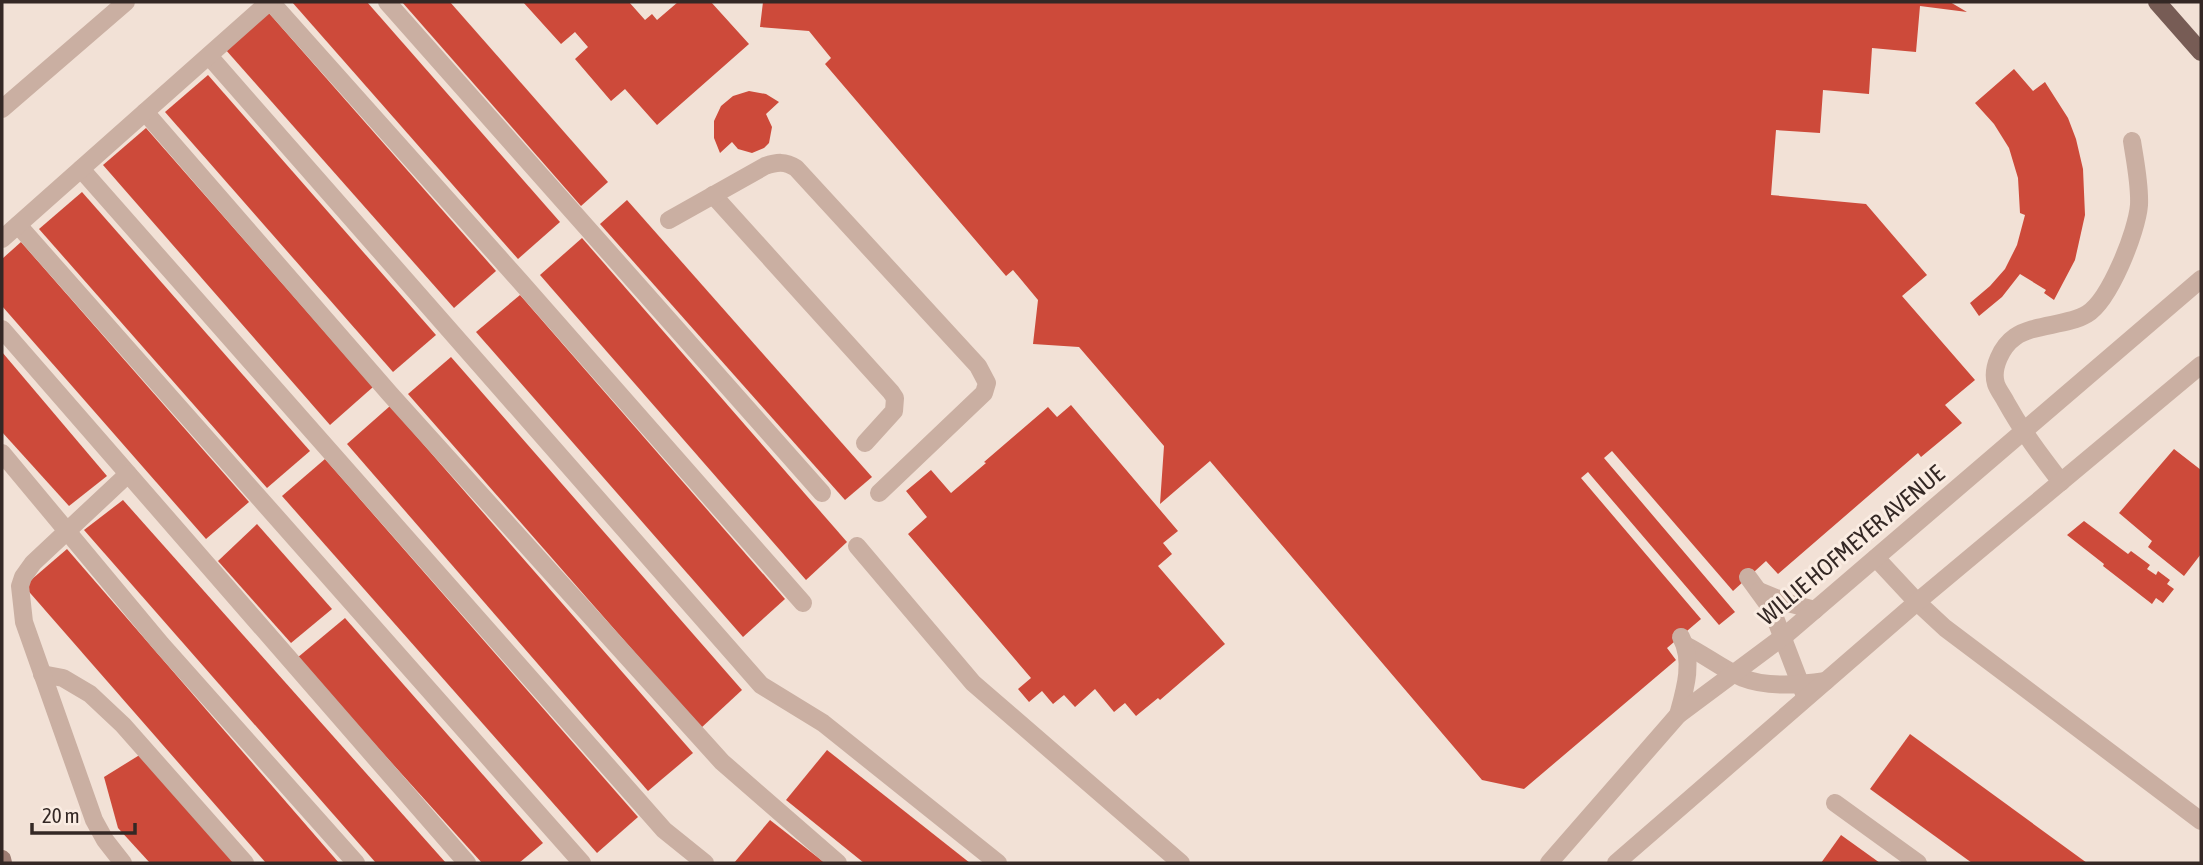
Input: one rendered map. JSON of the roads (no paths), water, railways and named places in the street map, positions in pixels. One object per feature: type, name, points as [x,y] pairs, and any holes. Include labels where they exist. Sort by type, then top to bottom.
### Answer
[{"type":"main road","points":[[2157,2],[2201,52]]},
{"type":"street","points":[[2,109],[126,2]]},
{"type":"street","points":[[2,239],[270,2],[803,603]]},
{"type":"street","points":[[387,2],[822,493]]},
{"type":"street","points":[[209,56],[761,685],[822,723],[998,863]]},
{"type":"street","points":[[145,112],[390,394],[722,761],[838,863]]},
{"type":"street","points":[[2061,482],[2023,432],[1996,383],[1994,371],[1998,359],[2016,336],[2077,319],[2098,304],[2105,293],[2136,224],[2139,203],[2132,141]]},
{"type":"street","points":[[669,220],[765,166],[776,162],[789,164],[796,168],[978,366],[987,383],[984,393],[879,494]]},
{"type":"street","points":[[81,169],[664,830],[705,863]]},
{"type":"street","points":[[713,195],[895,398],[894,411],[865,443]]},
{"type":"street","points":[[18,225],[582,863]]},
{"type":"street","name":"WILLIE HOFMEYER AVENUE","points":[[1549,863],[1678,715],[1815,610],[2201,279]]},
{"type":"street","points":[[2,329],[467,863]]},
{"type":"street","points":[[1616,863],[1804,692],[1825,681],[2201,365]]},
{"type":"street","points":[[2,453],[161,644],[356,863]]},
{"type":"street","points":[[123,863],[94,820],[24,622],[20,586],[33,563],[128,474]]},
{"type":"street","points":[[857,546],[973,683],[1181,863]]},
{"type":"street","points":[[1876,558],[1945,628],[2201,821]]},
{"type":"street","points":[[1804,692],[1772,610],[1753,584],[1787,603],[1815,610]]},
{"type":"street","points":[[1678,715],[1688,667],[1683,641],[1746,679],[1792,686],[1804,692]]},
{"type":"street","points":[[42,674],[63,678],[90,694],[123,725],[245,863]]},
{"type":"street","points":[[1835,803],[1918,863]]}]
